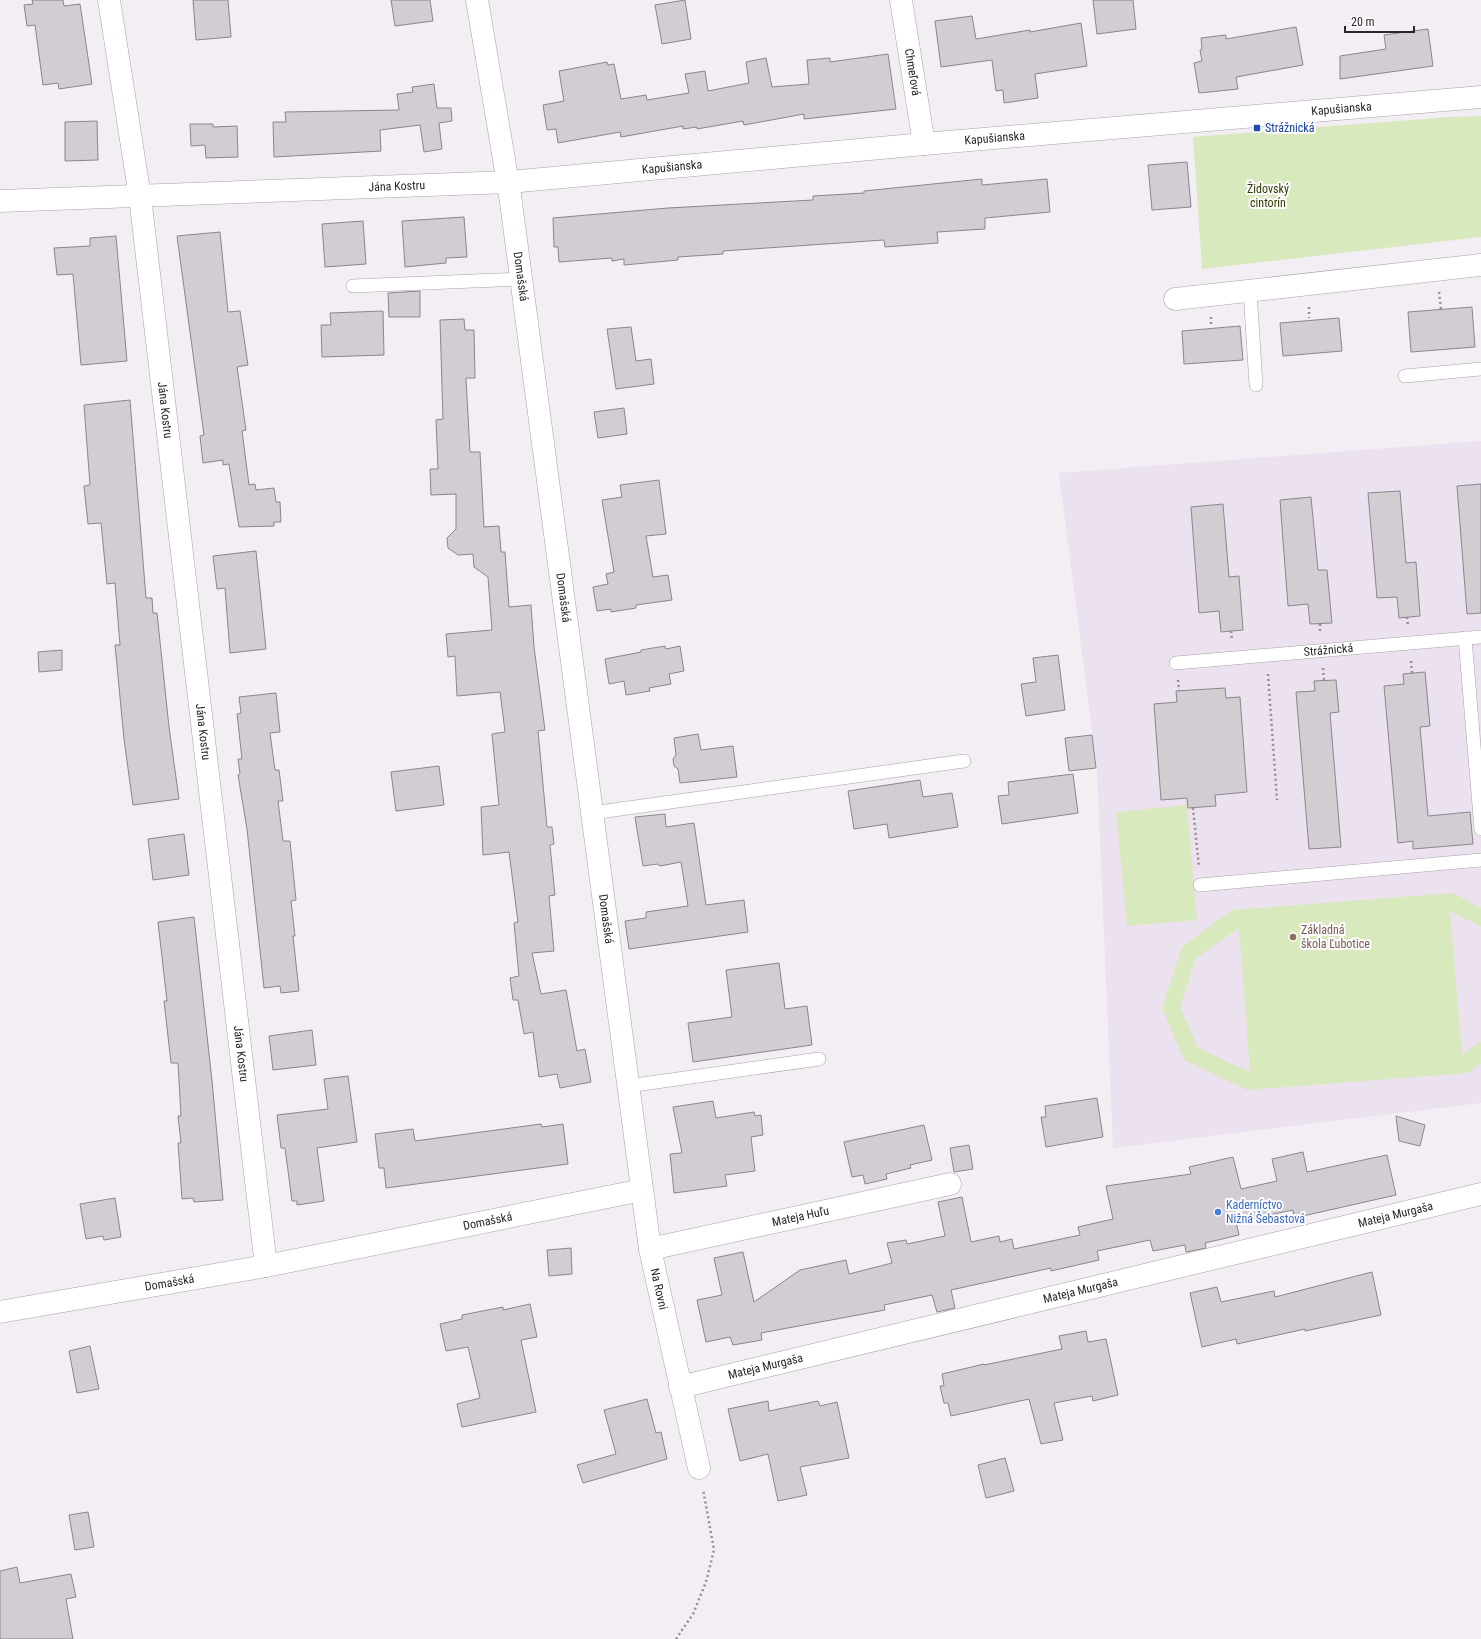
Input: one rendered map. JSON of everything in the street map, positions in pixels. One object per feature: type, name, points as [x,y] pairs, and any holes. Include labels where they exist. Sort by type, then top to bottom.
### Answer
[{"type":"street","name":"Jána Kostru","points":[[109,0],[140,197],[266,1266]]},
{"type":"street","name":"Domašská","points":[[0,1312],[266,1266],[642,1190],[509,182],[477,0]]},
{"type":"street","name":"Chmeľová","points":[[901,0],[924,144]]},
{"type":"street","name":"Kapušianska","points":[[509,182],[924,144],[1481,97]]},
{"type":"street","name":"Jána Kostru","points":[[0,201],[140,197],[509,182]]},
{"type":"street","points":[[1176,299],[1481,265]]},
{"type":"street","name":"Mateja Huľu","points":[[650,1249],[950,1184]]},
{"type":"street","name":"Na Rovni","points":[[642,1190],[650,1249],[699,1468]]},
{"type":"street","name":"Mateja Murgaša","points":[[680,1387],[1481,1194]]},
{"type":"lane","points":[[354,286],[522,279]]},
{"type":"lane","points":[[1250,291],[1256,385]]},
{"type":"lane","points":[[1405,376],[1481,369]]},
{"type":"lane","name":"Strážnická","points":[[1176,663],[1481,637]]},
{"type":"lane","points":[[1465,638],[1481,829]]},
{"type":"lane","points":[[592,813],[964,761]]},
{"type":"lane","points":[[1200,885],[1481,860]]},
{"type":"lane","points":[[628,1086],[819,1059]]},
{"type":"path","points":[[1267,655],[1277,800]]},
{"type":"path","points":[[1193,808],[1200,885]]},
{"type":"path","points":[[676,1639],[693,1614],[706,1582],[714,1550],[699,1468]]},
{"type":"shaded area","name":"Základná škola Ľubotice","points":[[1481,441],[1481,1103],[1113,1148],[1097,771],[1059,473]]},
{"type":"green space","name":"Židovský cintorín","points":[[1481,116],[1481,237],[1202,269],[1193,137],[1448,117]]},
{"type":"green space","points":[[1187,805],[1197,920],[1127,926],[1116,812]]},
{"type":"green space","points":[[1453,893],[1481,908],[1481,927],[1450,911],[1462,1055],[1481,1041],[1481,1063],[1468,1073],[1247,1090],[1184,1060],[1162,1008],[1182,947],[1232,910]],"holes":[[[1239,928],[1250,1072],[1198,1048],[1180,1007],[1196,958]]]},
{"type":"building","points":[[32,0],[63,0],[64,6],[80,4],[92,84],[59,89],[58,83],[43,85],[35,25],[27,26],[24,5],[33,4]]},
{"type":"building","points":[[193,0],[228,0],[231,37],[196,40]]},
{"type":"building","points":[[391,0],[430,0],[433,21],[395,26]]},
{"type":"building","points":[[685,0],[691,39],[662,44],[655,5]]},
{"type":"building","points":[[1093,0],[1133,0],[1136,29],[1097,34]]},
{"type":"building","points":[[972,16],[976,39],[1030,30],[1030,32],[1081,23],[1087,66],[1035,74],[1038,98],[1004,103],[1003,90],[996,91],[992,60],[941,67],[935,21]]},
{"type":"building","points":[[1296,27],[1303,65],[1236,77],[1238,89],[1199,93],[1194,63],[1202,61],[1200,50],[1202,49],[1201,38],[1226,35],[1226,39]]},
{"type":"building","points":[[1428,29],[1433,66],[1340,79],[1340,56],[1386,49],[1384,35]]},
{"type":"building","points":[[888,54],[896,109],[804,119],[804,114],[744,125],[743,121],[697,129],[697,127],[683,129],[683,126],[621,137],[620,132],[558,143],[556,129],[547,130],[543,105],[564,101],[559,71],[607,62],[608,65],[614,64],[621,99],[646,95],[647,100],[689,93],[685,74],[705,71],[708,91],[749,83],[746,62],[766,58],[772,87],[809,84],[807,60],[830,58],[830,62]]},
{"type":"building","points":[[434,84],[437,108],[451,108],[452,121],[439,123],[442,149],[424,152],[420,125],[380,130],[381,151],[274,157],[273,122],[286,122],[285,112],[399,110],[397,94],[413,92],[412,87]]},
{"type":"building","points":[[97,121],[98,160],[65,161],[65,122]]},
{"type":"building","points":[[190,124],[213,124],[213,127],[237,126],[238,157],[206,158],[205,145],[191,146]]},
{"type":"building","points":[[1187,162],[1191,207],[1152,210],[1148,165]]},
{"type":"building","points":[[982,179],[982,185],[1047,179],[1050,212],[985,218],[985,229],[937,232],[938,243],[885,247],[884,240],[723,251],[723,254],[678,257],[678,260],[624,265],[624,259],[612,261],[612,258],[559,262],[558,247],[554,247],[553,218],[668,208],[813,200],[813,196],[864,193],[864,191]]},
{"type":"building","points":[[464,217],[467,257],[446,258],[446,263],[405,267],[402,221]]},
{"type":"building","points":[[363,221],[366,264],[325,267],[322,224]]},
{"type":"building","points":[[220,232],[228,312],[240,311],[248,365],[237,367],[246,430],[242,431],[249,485],[255,484],[256,490],[274,488],[276,502],[280,502],[281,522],[274,522],[274,526],[239,527],[229,464],[223,465],[223,460],[203,463],[200,436],[204,435],[177,236]]},
{"type":"building","points":[[116,236],[127,361],[81,365],[73,274],[57,275],[54,248],[90,246],[90,238]]},
{"type":"building","points":[[420,291],[420,317],[389,317],[388,293]]},
{"type":"building","points":[[1472,307],[1475,347],[1411,352],[1408,312]]},
{"type":"building","points":[[383,311],[384,355],[322,357],[321,325],[331,325],[330,313]]},
{"type":"building","points":[[1339,318],[1342,351],[1283,356],[1280,323]]},
{"type":"building","points":[[464,319],[465,330],[474,330],[475,378],[466,378],[470,452],[480,452],[484,527],[499,526],[501,552],[505,552],[509,607],[531,605],[534,647],[545,730],[538,731],[547,827],[552,827],[554,844],[550,845],[555,895],[549,896],[554,951],[532,953],[541,994],[566,990],[577,1051],[585,1049],[591,1082],[560,1088],[557,1074],[539,1077],[533,1032],[524,1034],[518,1000],[513,1000],[510,978],[519,976],[514,923],[518,922],[509,852],[483,855],[481,807],[499,805],[492,734],[505,732],[500,692],[457,696],[455,656],[448,657],[446,634],[492,630],[488,577],[474,567],[473,554],[458,555],[448,548],[447,538],[456,529],[456,494],[431,495],[430,469],[438,469],[436,420],[443,419],[440,320]]},
{"type":"building","points":[[1240,326],[1243,360],[1184,364],[1182,331]]},
{"type":"building","points":[[631,327],[636,361],[651,359],[654,384],[616,389],[607,329]]},
{"type":"building","points":[[130,400],[146,598],[152,598],[153,613],[157,613],[169,727],[179,799],[133,805],[124,739],[115,645],[120,645],[115,583],[107,584],[101,523],[88,524],[84,486],[90,485],[84,405]]},
{"type":"building","points":[[624,408],[627,434],[598,438],[594,412]]},
{"type":"building","points":[[659,480],[666,534],[646,536],[653,577],[668,575],[672,600],[636,605],[636,608],[611,612],[611,609],[597,611],[593,587],[608,584],[606,574],[614,572],[602,500],[622,497],[620,485]]},
{"type":"building","points":[[1481,484],[1481,613],[1467,614],[1457,486]]},
{"type":"building","points":[[1400,491],[1406,563],[1416,562],[1420,616],[1399,618],[1397,597],[1377,598],[1368,493]]},
{"type":"building","points":[[1311,497],[1318,570],[1327,570],[1332,623],[1310,624],[1308,604],[1288,606],[1280,500]]},
{"type":"building","points":[[1223,504],[1229,577],[1239,576],[1243,630],[1221,632],[1219,611],[1199,613],[1191,507]]},
{"type":"building","points":[[256,551],[266,649],[230,653],[225,588],[217,589],[213,556]]},
{"type":"building","points":[[665,646],[666,649],[680,646],[684,671],[669,674],[671,684],[649,688],[650,691],[626,695],[624,681],[609,684],[605,659]]},
{"type":"building","points":[[62,650],[62,670],[39,672],[38,652]]},
{"type":"building","points":[[1058,655],[1065,710],[1026,716],[1021,684],[1036,682],[1033,658]]},
{"type":"building","points":[[1425,672],[1430,726],[1420,727],[1428,816],[1470,812],[1473,844],[1413,849],[1413,841],[1398,843],[1384,686],[1404,684],[1403,674]]},
{"type":"building","points":[[1336,680],[1339,712],[1330,713],[1341,847],[1309,849],[1296,692],[1315,691],[1314,681]]},
{"type":"building","points":[[1225,688],[1226,698],[1240,697],[1247,792],[1215,795],[1216,806],[1188,808],[1187,798],[1161,800],[1154,704],[1177,702],[1176,691]]},
{"type":"building","points":[[276,693],[280,732],[270,733],[275,770],[279,770],[283,801],[278,801],[283,841],[290,841],[296,900],[291,901],[295,936],[293,936],[299,991],[281,993],[280,986],[264,988],[247,829],[238,775],[240,774],[238,759],[242,759],[237,714],[241,713],[239,697]]},
{"type":"building","points":[[698,734],[701,750],[733,746],[737,777],[680,783],[678,769],[674,766],[673,759],[676,755],[674,738]]},
{"type":"building","points":[[1092,735],[1096,768],[1069,771],[1065,738]]},
{"type":"building","points":[[439,766],[444,805],[396,811],[391,772]]},
{"type":"building","points":[[1073,774],[1078,813],[1002,824],[998,796],[1009,795],[1008,782]]},
{"type":"building","points":[[920,780],[923,797],[952,793],[958,827],[889,838],[887,824],[854,829],[848,791]]},
{"type":"building","points":[[665,814],[666,827],[694,823],[706,905],[744,900],[748,932],[629,949],[625,921],[646,918],[646,912],[688,906],[681,862],[660,866],[657,864],[643,866],[635,817]]},
{"type":"building","points":[[184,834],[189,875],[153,880],[148,839]]},
{"type":"building","points":[[194,917],[223,1200],[194,1202],[193,1198],[182,1199],[178,1143],[181,1143],[178,1116],[181,1116],[178,1063],[171,1063],[164,1001],[167,1001],[158,922]]},
{"type":"building","points":[[779,963],[785,1009],[807,1006],[812,1045],[693,1062],[688,1023],[732,1017],[726,970]]},
{"type":"building","points":[[312,1030],[316,1065],[273,1070],[269,1036]]},
{"type":"building","points":[[348,1076],[357,1142],[317,1148],[324,1201],[297,1205],[297,1201],[292,1201],[285,1148],[281,1148],[277,1115],[328,1109],[324,1079]]},
{"type":"building","points":[[1097,1098],[1103,1137],[1046,1147],[1041,1117],[1046,1117],[1045,1106]]},
{"type":"building","points":[[713,1101],[716,1118],[754,1112],[755,1116],[761,1115],[763,1135],[751,1137],[755,1171],[725,1175],[727,1186],[674,1193],[670,1154],[682,1153],[673,1107]]},
{"type":"building","points":[[1396,1116],[1425,1125],[1420,1146],[1399,1141]]},
{"type":"building","points":[[541,1124],[542,1127],[563,1124],[568,1164],[386,1188],[384,1168],[379,1168],[375,1134],[413,1129],[415,1141]]},
{"type":"building","points":[[924,1125],[932,1160],[910,1165],[911,1168],[886,1174],[887,1179],[865,1184],[863,1175],[852,1177],[844,1142]]},
{"type":"building","points":[[969,1145],[973,1169],[954,1172],[950,1148]]},
{"type":"building","points":[[1303,1152],[1307,1172],[1387,1155],[1396,1195],[1294,1218],[1293,1210],[1236,1222],[1239,1235],[1205,1243],[1206,1248],[1186,1252],[1185,1245],[1153,1251],[1150,1240],[1097,1251],[1099,1260],[1051,1271],[1051,1268],[951,1290],[955,1308],[937,1312],[932,1295],[884,1305],[885,1310],[761,1333],[762,1340],[733,1345],[730,1337],[706,1342],[697,1300],[722,1295],[714,1258],[743,1252],[754,1302],[800,1270],[846,1260],[849,1274],[892,1263],[887,1243],[906,1240],[907,1244],[945,1236],[938,1202],[962,1197],[971,1242],[999,1236],[1000,1242],[1012,1239],[1014,1249],[1080,1235],[1078,1227],[1113,1219],[1106,1186],[1191,1174],[1189,1167],[1233,1157],[1241,1189],[1277,1181],[1272,1159]]},
{"type":"building","points":[[115,1198],[121,1237],[104,1240],[103,1236],[86,1239],[80,1204]]},
{"type":"building","points":[[571,1248],[572,1274],[549,1276],[547,1250]]},
{"type":"building","points":[[1372,1272],[1381,1315],[1305,1331],[1305,1329],[1237,1344],[1236,1339],[1202,1347],[1190,1293],[1217,1287],[1221,1302],[1274,1291],[1275,1297]]},
{"type":"building","points":[[530,1304],[537,1337],[521,1340],[536,1412],[462,1427],[457,1404],[480,1398],[468,1347],[446,1351],[440,1324],[462,1319],[462,1315],[503,1307],[503,1310]]},
{"type":"building","points":[[1086,1331],[1088,1342],[1106,1339],[1118,1395],[1093,1401],[1092,1396],[1054,1403],[1063,1440],[1041,1444],[1029,1399],[951,1416],[948,1403],[944,1403],[940,1386],[944,1386],[942,1374],[984,1364],[1062,1349],[1059,1336]]},
{"type":"building","points":[[90,1346],[99,1389],[77,1393],[69,1351]]},
{"type":"building","points":[[647,1399],[656,1433],[661,1432],[667,1459],[583,1483],[577,1465],[616,1454],[604,1410]]},
{"type":"building","points":[[768,1401],[769,1411],[818,1401],[820,1406],[837,1402],[849,1458],[800,1467],[807,1495],[778,1501],[768,1454],[740,1461],[728,1409]]},
{"type":"building","points":[[1005,1458],[1014,1491],[986,1498],[978,1465]]},
{"type":"building","points":[[88,1512],[94,1547],[75,1550],[69,1515]]},
{"type":"building","points":[[17,1567],[20,1583],[71,1574],[76,1597],[66,1599],[73,1639],[0,1639],[0,1571]]},
{"type":"place","name":"Strážnická","points":[[1257,128]]},
{"type":"place","name":"Základná škola Ľubotice","points":[[1293,937]]},
{"type":"place","name":"Kaderníctvo Nižná Šebastová","points":[[1218,1212]]}]
